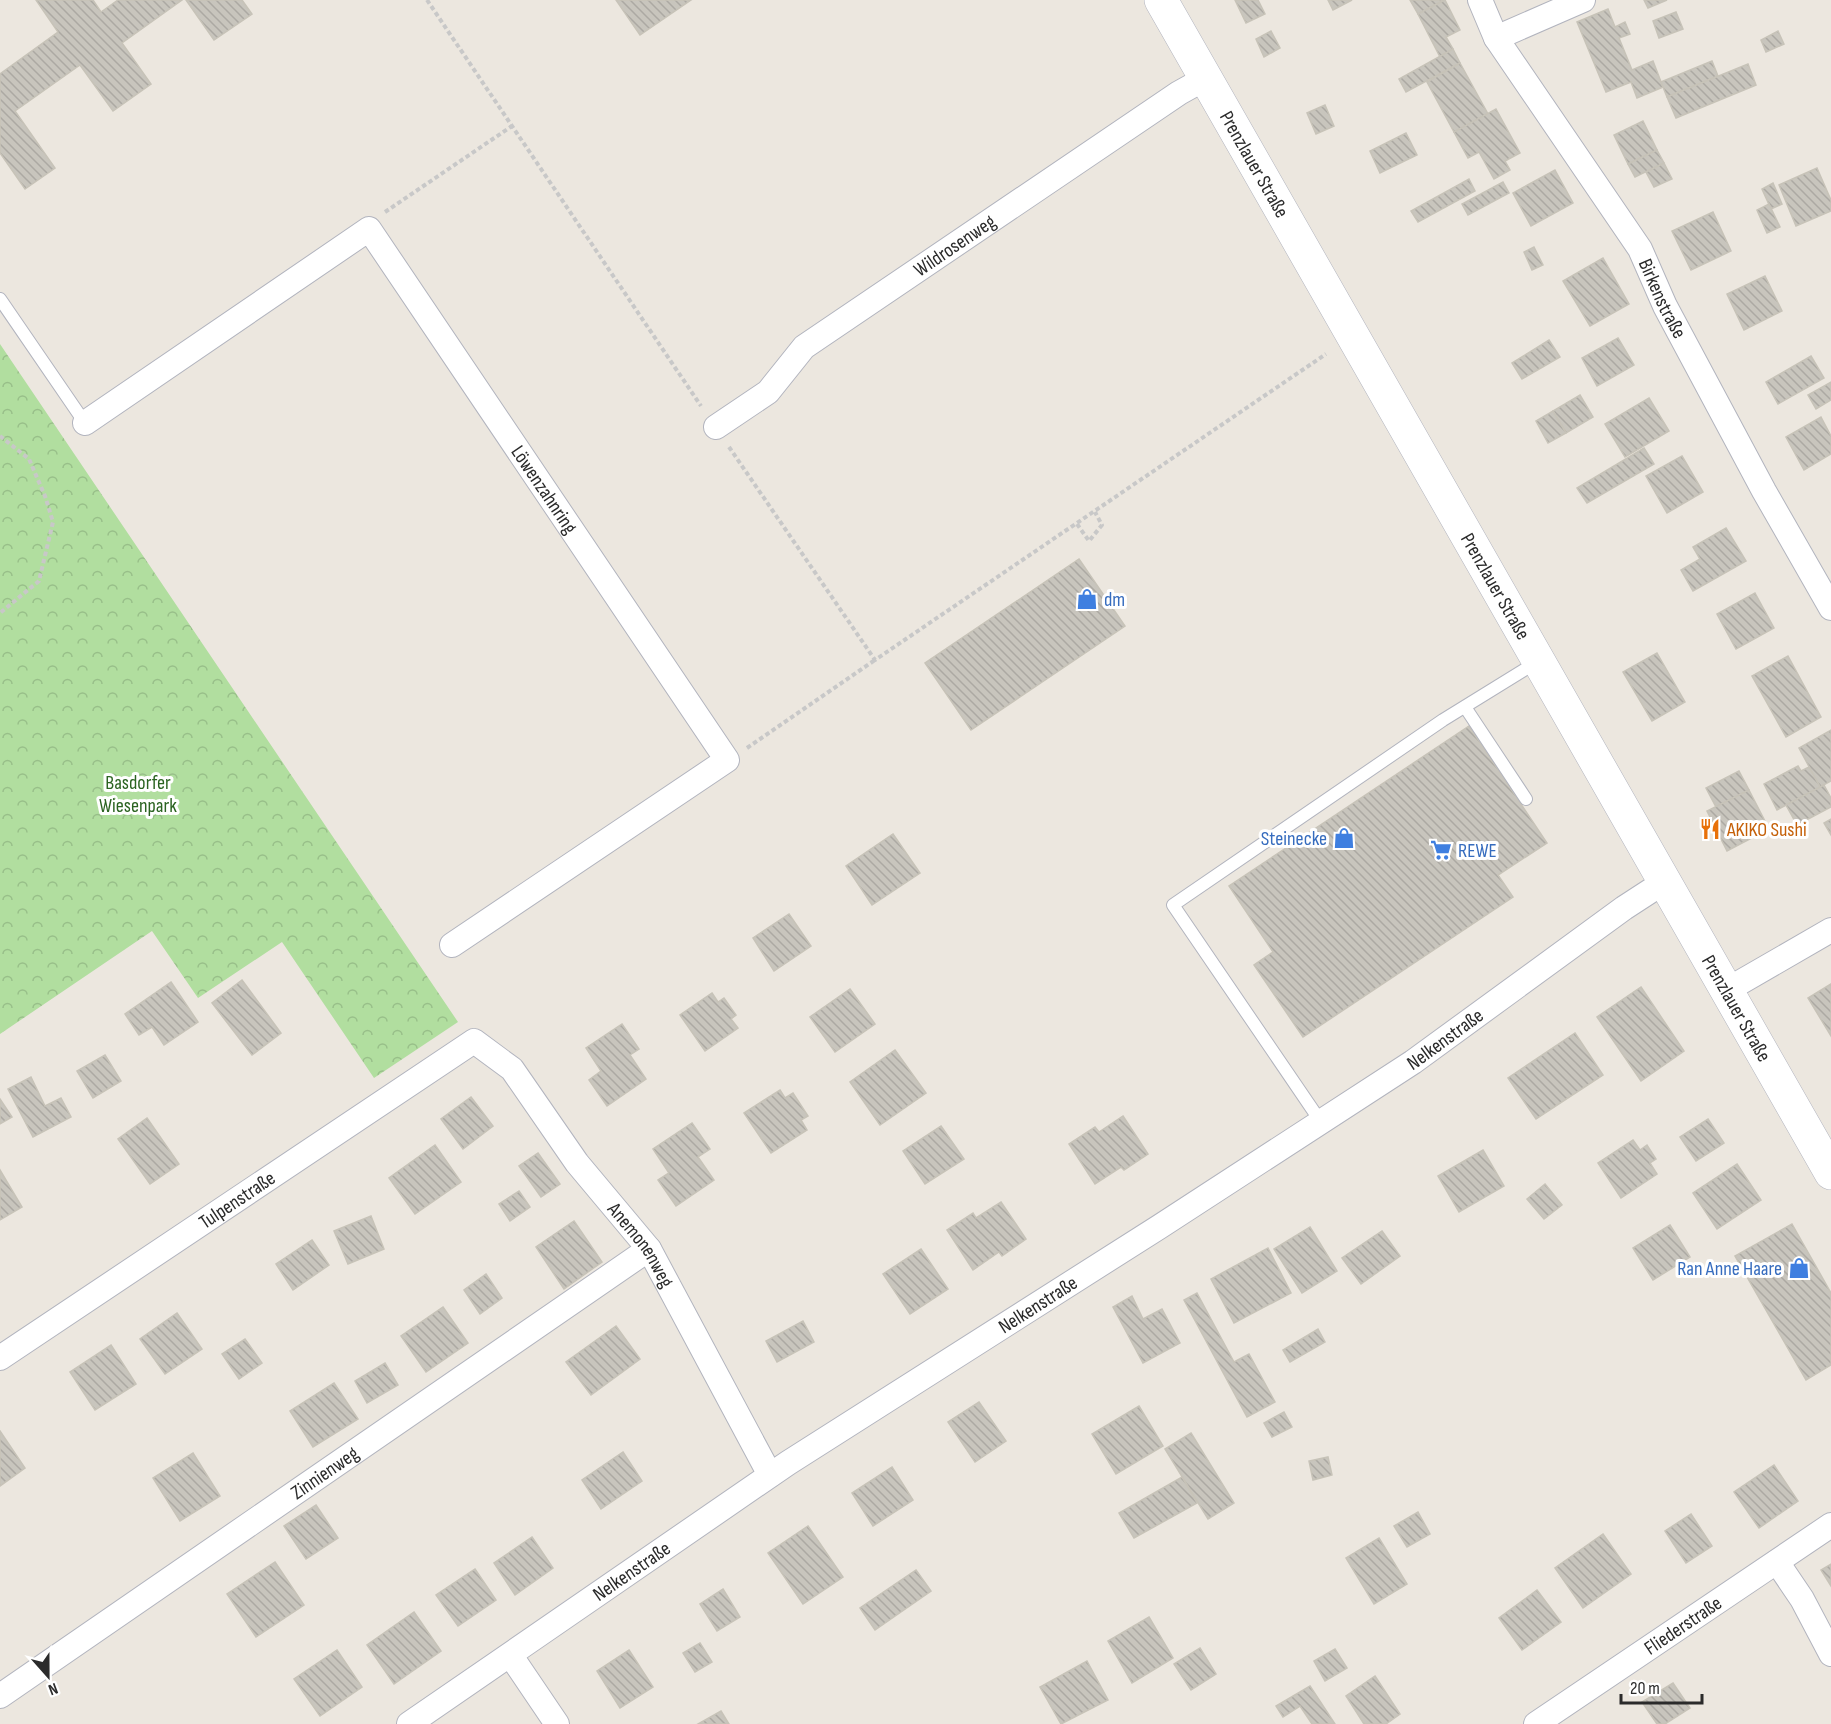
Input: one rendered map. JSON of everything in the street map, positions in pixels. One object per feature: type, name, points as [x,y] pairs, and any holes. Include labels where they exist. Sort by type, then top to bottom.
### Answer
[{"type":"main road","name":"Prenzlauer Straße","points":[[1161,0],[1831,1173]]},
{"type":"street","name":"Birkenstraße","points":[[1480,0],[1496,38],[1640,249],[1665,306],[1764,491],[1831,608]]},
{"type":"street","points":[[1496,38],[1583,0]]},
{"type":"street","name":"Wildrosenweg","points":[[716,427],[768,392],[804,347],[1179,93],[1206,78]]},
{"type":"street","points":[[85,423],[369,229]]},
{"type":"street","name":"Löwenzahnring","points":[[369,229],[727,760]]},
{"type":"street","points":[[452,945],[727,760]]},
{"type":"street","name":"Nelkenstraße","points":[[409,1724],[511,1656],[770,1475],[1413,1062],[1624,908],[1664,882]]},
{"type":"street","points":[[1727,990],[1831,930]]},
{"type":"street","name":"Anemonenweg","points":[[474,1041],[512,1069],[576,1162],[649,1249],[770,1475]]},
{"type":"street","name":"Tulpenstraße","points":[[0,1358],[474,1041]]},
{"type":"street","name":"Zinnienweg","points":[[0,1696],[649,1249]]},
{"type":"street","name":"Fliederstraße","points":[[1536,1724],[1831,1525]]},
{"type":"street","points":[[1776,1562],[1802,1599],[1831,1654]]},
{"type":"street","points":[[511,1656],[557,1724]]},
{"type":"lane","points":[[0,298],[85,423]]},
{"type":"lane","points":[[1321,1122],[1173,905],[1465,707],[1538,662]]},
{"type":"lane","points":[[1465,707],[1526,799]]},
{"type":"path","points":[[426,0],[875,660]]},
{"type":"path","points":[[369,229],[377,218],[512,126]]},
{"type":"path","points":[[727,760],[1326,354]]},
{"type":"path","points":[[0,436],[29,459],[53,522],[39,581],[0,613]]},
{"type":"path","points":[[1077,524],[1089,540],[1102,525],[1095,512]]},
{"type":"green space","name":"Basdorfer Wiesenpark","points":[[0,344],[458,1022],[374,1078],[282,942],[198,998],[152,931],[0,1034]]},
{"type":"building","points":[[36,0],[93,0],[101,12],[118,0],[182,0],[122,43],[151,84],[113,111],[80,65],[15,111],[55,168],[25,189],[0,153],[0,74],[58,32]]},
{"type":"building","points":[[186,0],[242,0],[252,14],[214,40]]},
{"type":"building","points":[[616,0],[691,0],[640,35]]},
{"type":"building","points":[[1235,0],[1258,0],[1265,14],[1246,23]]},
{"type":"building","points":[[1328,0],[1352,0],[1333,10]]},
{"type":"building","points":[[1410,0],[1444,0],[1418,14]]},
{"type":"building","points":[[1445,0],[1460,30],[1446,37],[1453,49],[1440,57],[1418,14]]},
{"type":"building","points":[[1644,0],[1667,0],[1648,8]]},
{"type":"building","points":[[1608,9],[1615,27],[1625,22],[1630,34],[1619,38],[1632,70],[1653,61],[1663,87],[1637,98],[1631,82],[1606,92],[1577,22]]},
{"type":"building","points":[[1676,12],[1683,29],[1659,38],[1653,21]]},
{"type":"building","points":[[1271,31],[1280,48],[1264,57],[1256,39]]},
{"type":"building","points":[[1778,31],[1784,44],[1766,52],[1761,40]]},
{"type":"building","points":[[1453,49],[1460,63],[1406,92],[1399,79]]},
{"type":"building","points":[[1712,61],[1718,76],[1667,97],[1661,82]]},
{"type":"building","points":[[1460,63],[1488,114],[1454,132],[1427,82]]},
{"type":"building","points":[[1748,64],[1756,85],[1676,118],[1667,97]]},
{"type":"building","points":[[1325,105],[1334,126],[1316,134],[1307,113]]},
{"type":"building","points":[[1496,109],[1520,153],[1505,161],[1510,170],[1494,179],[1479,152],[1468,158],[1454,132]]},
{"type":"building","points":[[1643,121],[1657,150],[1628,164],[1614,135]]},
{"type":"building","points":[[1406,133],[1417,155],[1380,173],[1370,151]]},
{"type":"building","points":[[1657,150],[1664,163],[1635,177],[1628,164]]},
{"type":"building","points":[[1664,163],[1672,179],[1654,187],[1646,172]]},
{"type":"building","points":[[1817,168],[1831,200],[1831,211],[1796,226],[1779,185]]},
{"type":"building","points":[[1555,170],[1573,203],[1531,226],[1513,193]]},
{"type":"building","points":[[1469,179],[1475,191],[1418,222],[1411,211]]},
{"type":"building","points":[[1503,182],[1509,193],[1468,215],[1462,204]]},
{"type":"building","points":[[1773,183],[1782,204],[1771,209],[1762,189]]},
{"type":"building","points":[[1769,204],[1780,227],[1767,233],[1757,210]]},
{"type":"building","points":[[1713,212],[1731,251],[1691,270],[1672,231]]},
{"type":"building","points":[[1534,247],[1543,265],[1532,270],[1524,252]]},
{"type":"building","points":[[1603,258],[1629,304],[1590,326],[1563,281]]},
{"type":"building","points":[[1765,276],[1782,311],[1744,330],[1727,294]]},
{"type":"building","points":[[1618,338],[1634,365],[1597,386],[1582,358]]},
{"type":"building","points":[[1549,340],[1560,357],[1522,379],[1512,363]]},
{"type":"building","points":[[1811,356],[1824,378],[1778,404],[1766,382]]},
{"type":"building","points":[[1831,382],[1831,400],[1816,409],[1808,395]]},
{"type":"building","points":[[1580,395],[1593,417],[1566,433],[1553,411]]},
{"type":"building","points":[[1649,398],[1669,431],[1625,457],[1605,424]]},
{"type":"building","points":[[1553,411],[1566,433],[1548,443],[1536,421]]},
{"type":"building","points":[[1821,417],[1831,436],[1831,454],[1804,470],[1786,437]]},
{"type":"building","points":[[1644,448],[1654,464],[1587,503],[1577,488]]},
{"type":"building","points":[[1682,456],[1703,492],[1667,513],[1646,476]]},
{"type":"building","points":[[1726,528],[1746,561],[1693,591],[1681,570],[1700,559],[1693,547]]},
{"type":"building","points":[[1079,559],[1125,626],[971,730],[925,663]]},
{"type":"building","points":[[1755,593],[1774,628],[1736,649],[1717,614]]},
{"type":"building","points":[[1657,653],[1685,702],[1652,721],[1623,672]]},
{"type":"building","points":[[1788,656],[1821,717],[1786,737],[1752,676]]},
{"type":"building","points":[[1469,726],[1547,843],[1498,875],[1513,897],[1303,1037],[1254,965],[1273,952],[1229,886]]},
{"type":"building","points":[[1831,730],[1831,781],[1820,787],[1799,748]]},
{"type":"building","points":[[1798,766],[1801,771],[1809,767],[1820,787],[1777,810],[1764,784]]},
{"type":"building","points":[[1739,771],[1749,790],[1716,807],[1706,788]]},
{"type":"building","points":[[1824,785],[1831,798],[1831,807],[1797,825],[1786,805]]},
{"type":"building","points":[[1749,790],[1769,829],[1727,851],[1707,811]]},
{"type":"building","points":[[1831,819],[1831,835],[1824,823]]},
{"type":"building","points":[[893,834],[920,873],[872,905],[846,866]]},
{"type":"building","points":[[789,914],[811,946],[774,971],[753,938]]},
{"type":"building","points":[[242,980],[281,1033],[252,1055],[212,1003]]},
{"type":"building","points":[[171,982],[198,1022],[164,1045],[152,1027],[139,1035],[125,1014]]},
{"type":"building","points":[[1831,984],[1831,1036],[1808,998]]},
{"type":"building","points":[[1641,987],[1684,1051],[1641,1081],[1597,1017]]},
{"type":"building","points":[[850,989],[875,1024],[835,1052],[810,1017]]},
{"type":"building","points":[[712,993],[718,1002],[724,998],[736,1015],[731,1019],[738,1028],[705,1051],[680,1015]]},
{"type":"building","points":[[622,1024],[639,1049],[630,1055],[646,1079],[607,1106],[589,1080],[601,1071],[586,1048]]},
{"type":"building","points":[[1575,1033],[1603,1075],[1536,1119],[1508,1078]]},
{"type":"building","points":[[895,1050],[926,1093],[880,1125],[850,1082]]},
{"type":"building","points":[[105,1055],[121,1081],[93,1098],[77,1071]]},
{"type":"building","points":[[31,1077],[45,1106],[61,1098],[71,1117],[33,1137],[8,1089]]},
{"type":"building","points":[[780,1090],[785,1098],[793,1093],[808,1116],[801,1120],[807,1130],[771,1153],[744,1113]]},
{"type":"building","points":[[471,1097],[493,1126],[463,1149],[441,1119]]},
{"type":"building","points":[[0,1099],[12,1117],[0,1124]]},
{"type":"building","points":[[1123,1116],[1148,1154],[1124,1170],[1121,1167],[1095,1184],[1069,1144],[1095,1127],[1099,1132]]},
{"type":"building","points":[[147,1118],[179,1164],[150,1184],[118,1139]]},
{"type":"building","points":[[1708,1119],[1724,1143],[1696,1161],[1680,1137]]},
{"type":"building","points":[[692,1123],[710,1149],[698,1157],[714,1180],[676,1206],[658,1180],[669,1173],[653,1149]]},
{"type":"building","points":[[941,1126],[964,1159],[925,1184],[903,1151]]},
{"type":"building","points":[[1633,1140],[1640,1150],[1647,1145],[1656,1159],[1650,1163],[1657,1174],[1621,1198],[1598,1163]]},
{"type":"building","points":[[435,1145],[461,1182],[415,1214],[389,1178]]},
{"type":"building","points":[[1483,1150],[1504,1186],[1459,1212],[1438,1176]]},
{"type":"building","points":[[538,1153],[560,1184],[541,1197],[519,1166]]},
{"type":"building","points":[[1737,1164],[1761,1200],[1717,1229],[1693,1193]]},
{"type":"building","points":[[0,1170],[22,1207],[0,1220]]},
{"type":"building","points":[[1545,1184],[1562,1205],[1544,1219],[1527,1199]]},
{"type":"building","points":[[519,1191],[530,1207],[510,1221],[499,1204]]},
{"type":"building","points":[[1001,1202],[1026,1239],[1002,1256],[999,1252],[973,1270],[947,1230],[973,1213],[976,1218]]},
{"type":"building","points":[[371,1216],[384,1249],[348,1264],[334,1231]]},
{"type":"building","points":[[574,1221],[602,1262],[564,1289],[536,1247]]},
{"type":"building","points":[[1792,1224],[1831,1293],[1831,1365],[1806,1380],[1735,1256]]},
{"type":"building","points":[[1670,1225],[1690,1257],[1653,1280],[1633,1248]]},
{"type":"building","points":[[1310,1227],[1337,1271],[1302,1293],[1274,1249]]},
{"type":"building","points":[[1382,1231],[1400,1256],[1361,1284],[1342,1258]]},
{"type":"building","points":[[312,1240],[329,1265],[293,1290],[276,1264]]},
{"type":"building","points":[[1268,1248],[1291,1293],[1234,1323],[1211,1279]]},
{"type":"building","points":[[921,1249],[948,1289],[910,1314],[883,1274]]},
{"type":"building","points":[[486,1274],[502,1298],[480,1314],[464,1290]]},
{"type":"building","points":[[1197,1293],[1234,1362],[1249,1354],[1275,1402],[1247,1417],[1184,1300]]},
{"type":"building","points":[[1132,1296],[1143,1319],[1162,1309],[1180,1343],[1143,1363],[1113,1307]]},
{"type":"building","points":[[443,1307],[468,1343],[426,1372],[401,1336]]},
{"type":"building","points":[[177,1313],[202,1349],[165,1374],[140,1339]]},
{"type":"building","points":[[803,1321],[814,1342],[777,1362],[766,1341]]},
{"type":"building","points":[[616,1326],[640,1359],[591,1395],[566,1362]]},
{"type":"building","points":[[1318,1329],[1325,1342],[1290,1362],[1283,1350]]},
{"type":"building","points":[[245,1339],[262,1363],[239,1379],[222,1354]]},
{"type":"building","points":[[111,1345],[136,1384],[95,1410],[70,1372]]},
{"type":"building","points":[[385,1363],[398,1385],[367,1403],[355,1381]]},
{"type":"building","points":[[334,1383],[358,1419],[313,1447],[290,1411]]},
{"type":"building","points":[[979,1402],[1006,1441],[975,1462],[948,1422]]},
{"type":"building","points":[[1139,1406],[1163,1446],[1116,1474],[1092,1434]]},
{"type":"building","points":[[1284,1412],[1292,1427],[1272,1437],[1264,1423]]},
{"type":"building","points":[[0,1431],[25,1468],[0,1486]]},
{"type":"building","points":[[1191,1433],[1234,1503],[1208,1519],[1165,1449]]},
{"type":"building","points":[[623,1452],[642,1481],[601,1509],[582,1480]]},
{"type":"building","points":[[193,1453],[220,1496],[180,1521],[153,1478]]},
{"type":"building","points":[[1328,1457],[1332,1475],[1313,1480],[1309,1461]]},
{"type":"building","points":[[1774,1465],[1798,1501],[1759,1528],[1734,1492]]},
{"type":"building","points":[[892,1467],[913,1500],[873,1526],[852,1493]]},
{"type":"building","points":[[1182,1477],[1197,1503],[1134,1538],[1119,1513]]},
{"type":"building","points":[[316,1505],[338,1538],[306,1559],[284,1526]]},
{"type":"building","points":[[1418,1512],[1430,1534],[1407,1547],[1394,1526]]},
{"type":"building","points":[[1691,1514],[1712,1546],[1686,1563],[1665,1531]]},
{"type":"building","points":[[808,1526],[843,1577],[803,1604],[768,1553]]},
{"type":"building","points":[[1603,1534],[1631,1574],[1583,1608],[1555,1568]]},
{"type":"building","points":[[532,1537],[553,1568],[515,1595],[494,1563]]},
{"type":"building","points":[[1379,1538],[1407,1584],[1374,1604],[1346,1558]]},
{"type":"building","points":[[275,1562],[304,1605],[256,1637],[227,1594]]},
{"type":"building","points":[[1831,1564],[1831,1586],[1821,1570]]},
{"type":"building","points":[[475,1569],[496,1600],[458,1626],[436,1595]]},
{"type":"building","points":[[916,1570],[931,1591],[875,1630],[860,1608]]},
{"type":"building","points":[[723,1589],[740,1617],[717,1631],[700,1604]]},
{"type":"building","points":[[1537,1590],[1561,1622],[1522,1650],[1499,1618]]},
{"type":"building","points":[[414,1612],[441,1651],[394,1684],[367,1645]]},
{"type":"building","points":[[1149,1617],[1173,1658],[1132,1683],[1108,1641]]},
{"type":"building","points":[[700,1643],[712,1662],[695,1672],[683,1653]]},
{"type":"building","points":[[1200,1648],[1216,1674],[1191,1690],[1174,1664]]},
{"type":"building","points":[[1335,1649],[1347,1668],[1325,1681],[1314,1661]]},
{"type":"building","points":[[337,1650],[362,1687],[320,1716],[294,1679]]},
{"type":"building","points":[[629,1650],[653,1687],[620,1708],[597,1671]]},
{"type":"building","points":[[1087,1661],[1108,1700],[1061,1724],[1040,1687]]},
{"type":"building","points":[[1375,1676],[1400,1714],[1386,1724],[1364,1724],[1346,1696]]},
{"type":"building","points":[[1673,1683],[1690,1708],[1665,1724],[1657,1724],[1642,1702]]},
{"type":"building","points":[[1310,1686],[1335,1724],[1312,1724],[1300,1706],[1283,1717],[1276,1706]]},
{"type":"building","points":[[721,1711],[729,1724],[698,1724]]},
{"type":"place","name":"dm","points":[[1087,599]]},
{"type":"place","name":"AKIKO Sushi","points":[[1710,829]]},
{"type":"place","name":"Steinecke","points":[[1344,838]]},
{"type":"place","name":"REWE","points":[[1441,850]]},
{"type":"place","name":"Ran Anne Haare","points":[[1799,1268]]}]
